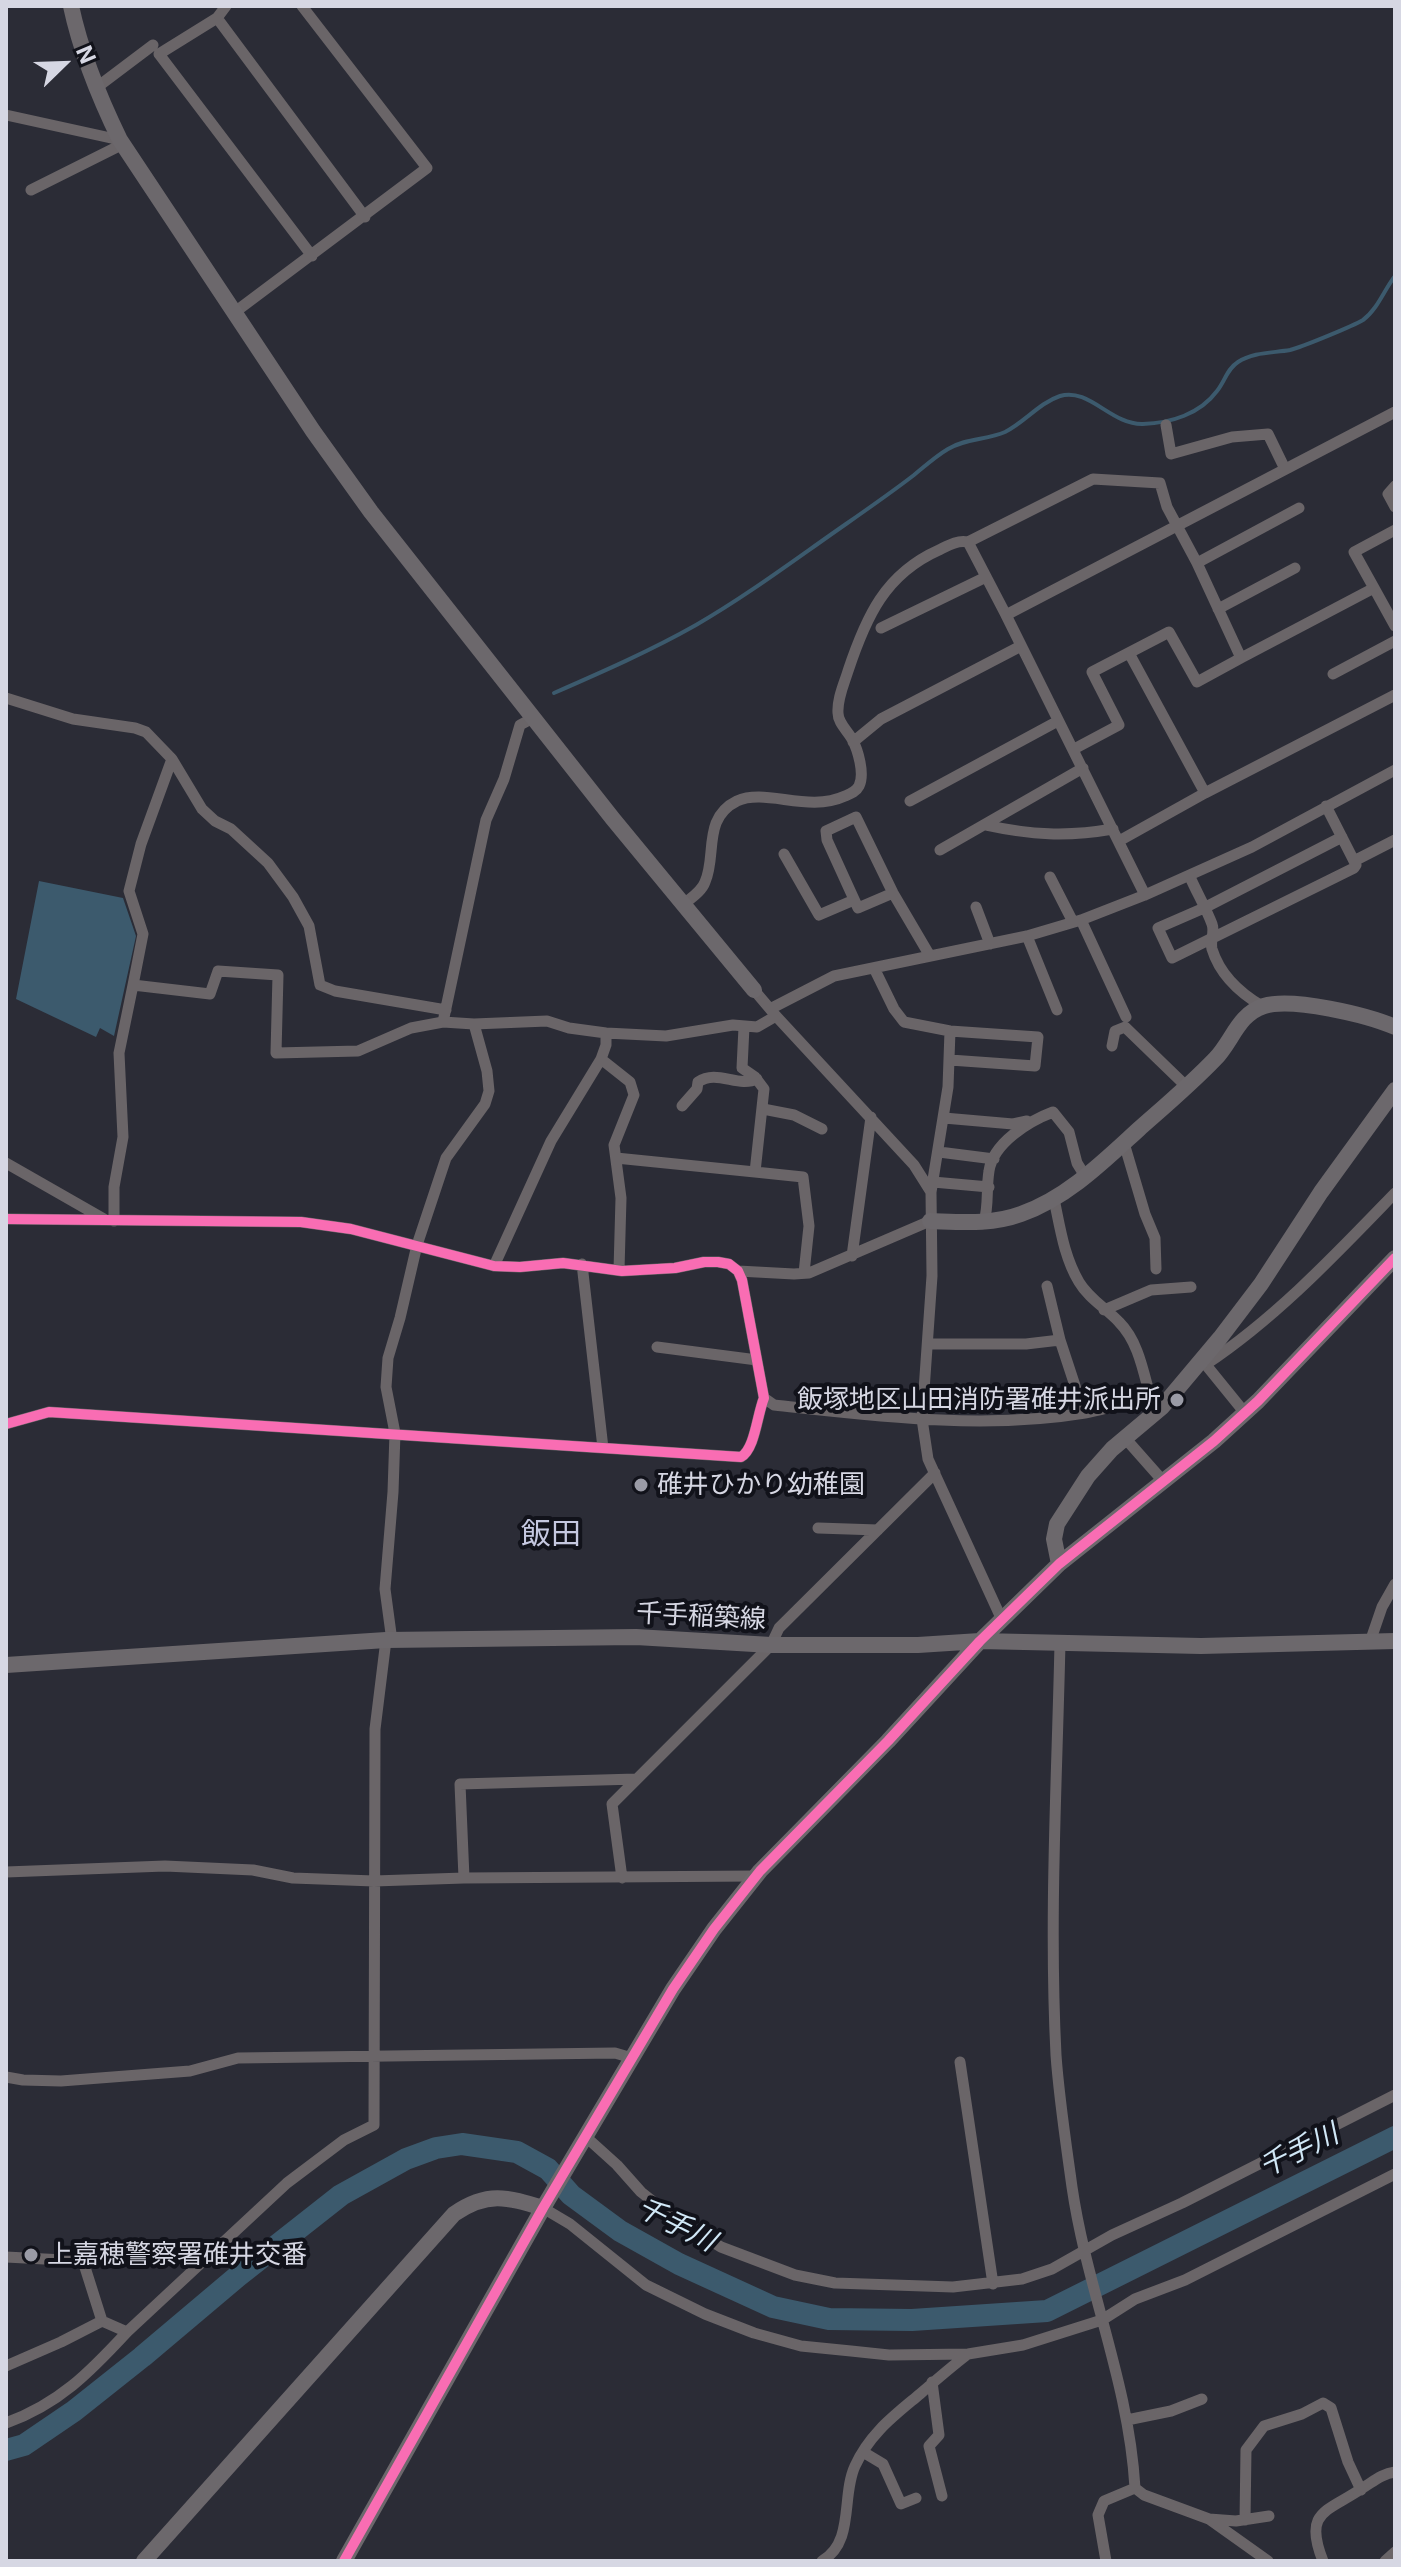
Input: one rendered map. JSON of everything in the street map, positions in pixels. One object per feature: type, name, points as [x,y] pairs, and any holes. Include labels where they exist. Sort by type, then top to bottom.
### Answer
[{"type":"street","points":[[71,6],[96,88],[122,142],[313,431],[371,512],[533,718],[773,1013],[932,1187]]},
{"type":"street","points":[[226,6],[217,18],[159,54],[312,256]]},
{"type":"street","points":[[235,312],[427,168],[302,6]]},
{"type":"street","points":[[217,18],[365,217]]},
{"type":"street","points":[[96,88],[153,45]]},
{"type":"street","points":[[6,115],[122,142]]},
{"type":"street","points":[[31,190],[122,142]]},
{"type":"street","points":[[1006,615],[1395,412]]},
{"type":"street","points":[[1166,425],[1171,454],[1232,437],[1268,434],[1285,469]]},
{"type":"street","points":[[684,904],[705,885],[710,843],[724,810],[750,798],[807,804],[836,800],[854,792],[859,786],[861,776],[853,742],[839,721],[840,695],[864,627],[881,596],[900,573],[921,558],[959,541],[968,542],[1093,479],[1160,483],[1167,507],[1241,658]]},
{"type":"street","points":[[1395,486],[1388,494],[1395,507]]},
{"type":"street","points":[[1197,563],[1299,508]]},
{"type":"street","points":[[1395,530],[1354,552],[1395,626]]},
{"type":"street","points":[[968,542],[1145,895]]},
{"type":"street","points":[[1218,609],[1295,568]]},
{"type":"street","points":[[881,628],[986,577]]},
{"type":"street","points":[[1074,749],[1119,725],[1092,672],[1169,632],[1197,682],[1374,588]]},
{"type":"street","points":[[1333,674],[1395,641]]},
{"type":"street","points":[[853,742],[881,719],[1021,646]]},
{"type":"street","points":[[1129,653],[1205,793]]},
{"type":"street","points":[[1119,841],[1395,695]]},
{"type":"street","points":[[6,698],[73,719],[146,732],[172,759],[202,809],[215,821],[231,829],[268,863],[293,897],[309,926],[320,985],[474,1024],[547,1021],[569,1028],[606,1033],[666,1036],[733,1025],[757,1027],[773,1013],[834,976],[1027,936],[1077,921],[1190,877],[1395,770]]},
{"type":"street","points":[[445,1016],[486,820],[504,779],[520,725],[533,718]]},
{"type":"street","points":[[910,801],[1058,721]]},
{"type":"street","points":[[111,1221],[123,1137],[119,1053],[143,934],[129,891],[141,844],[172,759]]},
{"type":"street","points":[[940,850],[1083,768]]},
{"type":"street","points":[[1326,806],[1342,837],[1356,865],[1354,868],[1172,958],[1158,928],[1204,908],[1342,837]]},
{"type":"street","points":[[893,893],[858,908],[825,835],[829,828],[856,817],[893,893],[930,956]]},
{"type":"street","points":[[985,825],[1026,834],[1079,835],[1113,829]]},
{"type":"street","points":[[1354,861],[1395,840]]},
{"type":"street","points":[[784,854],[819,915],[854,900]]},
{"type":"street","points":[[1050,877],[1077,921],[1126,1017]]},
{"type":"street","points":[[1190,877],[1214,928],[1212,948],[1239,992],[1262,1006]]},
{"type":"street","points":[[976,907],[990,944]]},
{"type":"street","points":[[1027,936],[1057,1010]]},
{"type":"street","points":[[874,968],[894,1009],[904,1022],[950,1031],[1038,1037],[1035,1066],[950,1060]]},
{"type":"street","points":[[133,985],[210,994],[218,971],[278,975],[276,1053],[358,1051],[445,1016]]},
{"type":"street","points":[[738,1271],[804,1273],[852,1256],[930,1221],[984,1222],[1019,1215],[1054,1199],[1187,1087],[1219,1055],[1249,1013],[1262,1006],[1301,1004],[1373,1019],[1395,1027]]},
{"type":"street","points":[[6,2423],[55,2400],[86,2376],[127,2332],[287,2183],[331,2149],[374,2125],[375,1729],[389,1640],[385,1589],[395,1433],[386,1387],[388,1358],[417,1245],[446,1158],[485,1104],[489,1091],[487,1071],[474,1024]]},
{"type":"street","points":[[744,1027],[742,1068],[757,1079],[764,1089],[755,1172]]},
{"type":"street","points":[[1112,1046],[1115,1031],[1125,1027],[1187,1087]]},
{"type":"street","points":[[950,1031],[944,1118],[932,1187],[932,1276],[922,1419],[924,1444],[1002,1620]]},
{"type":"street","points":[[494,1266],[551,1141],[601,1059],[606,1033]]},
{"type":"street","points":[[601,1059],[630,1082],[634,1095],[614,1145],[621,1198],[619,1270]]},
{"type":"street","points":[[682,1106],[702,1079],[721,1077],[743,1082],[757,1079]]},
{"type":"street","points":[[1059,1564],[1054,1539],[1057,1524],[1088,1476],[1156,1401],[1203,1362],[1261,1284],[1321,1192],[1395,1090]]},
{"type":"street","points":[[763,1109],[794,1115],[822,1129]]},
{"type":"street","points":[[944,1118],[1013,1124],[1053,1112],[1069,1132],[1077,1163],[1085,1176]]},
{"type":"street","points":[[852,1256],[871,1117]]},
{"type":"street","points":[[984,1222],[988,1208],[988,1174],[994,1159],[1021,1127],[1031,1120]]},
{"type":"street","points":[[1124,1143],[1155,1238],[1156,1269]]},
{"type":"street","points":[[939,1152],[994,1159]]},
{"type":"street","points":[[616,1158],[803,1177],[809,1226],[804,1273]]},
{"type":"street","points":[[6,1163],[111,1221]]},
{"type":"street","points":[[932,1187],[989,1187]]},
{"type":"street","points":[[1203,1362],[1227,1351],[1330,1260],[1395,1193]]},
{"type":"street","points":[[1054,1199],[1065,1251],[1080,1285],[1119,1321],[1129,1335],[1156,1401]]},
{"type":"street","points":[[6,1219],[301,1222],[351,1229],[494,1266],[563,1263],[619,1270],[675,1268],[704,1262],[729,1264],[738,1271],[746,1297],[764,1398],[750,1448],[741,1457],[49,1412],[6,1424]]},
{"type":"street","points":[[344,2561],[543,2208],[632,2058],[681,1977],[756,1876],[888,1741],[980,1641],[1059,1564],[1245,1413],[1395,1258]]},
{"type":"street","points":[[582,1264],[603,1448]]},
{"type":"street","points":[[1047,1286],[1060,1340],[1084,1413]]},
{"type":"street","points":[[1104,1310],[1151,1290],[1191,1287]]},
{"type":"street","points":[[928,1344],[1026,1344],[1060,1340]]},
{"type":"street","points":[[657,1347],[757,1360]]},
{"type":"street","points":[[1203,1362],[1245,1413]]},
{"type":"street","points":[[764,1398],[774,1405],[922,1419],[1009,1421],[1156,1401]]},
{"type":"street","points":[[1125,1438],[1163,1481]]},
{"type":"street","points":[[622,1878],[612,1804],[771,1645],[779,1628],[935,1473]]},
{"type":"street","points":[[818,1528],[878,1530]]},
{"type":"street","points":[[1370,1642],[1382,1607],[1395,1584]]},
{"type":"street","name":"千手稲築線","points":[[6,1665],[389,1640],[636,1637],[771,1645],[918,1645],[980,1641],[1201,1646],[1395,1641]]},
{"type":"street","points":[[1060,1643],[1054,1885],[1056,2042],[1072,2189],[1084,2251],[1117,2371],[1127,2420],[1135,2488],[1144,2495],[1209,2519],[1268,2561]]},
{"type":"street","points":[[464,1878],[460,1784],[636,1779]]},
{"type":"street","points":[[6,1872],[165,1866],[253,1870],[293,1878],[374,1881],[756,1876]]},
{"type":"street","points":[[6,2077],[61,2081],[190,2071],[238,2058],[615,2053],[632,2058]]},
{"type":"street","points":[[960,2062],[993,2284]]},
{"type":"street","points":[[584,2140],[617,2165],[641,2192],[675,2219],[721,2247],[795,2275],[835,2283],[953,2287],[1022,2279],[1052,2269],[1395,2095]]},
{"type":"street","points":[[144,2561],[454,2214],[469,2203],[484,2198],[499,2197],[543,2208],[570,2224],[646,2285],[705,2314],[754,2333],[801,2346],[889,2355],[968,2354],[1023,2345],[1101,2317],[1135,2299],[1185,2280],[1395,2174]]},
{"type":"street","points":[[6,2257],[83,2261],[102,2321],[127,2332]]},
{"type":"street","points":[[6,2366],[102,2321]]},
{"type":"street","points":[[822,2561],[830,2557],[843,2535],[845,2505],[854,2467],[863,2452],[885,2422],[968,2354]]},
{"type":"street","points":[[932,2382],[939,2435],[929,2446],[942,2496]]},
{"type":"street","points":[[1127,2420],[1171,2411],[1202,2399]]},
{"type":"street","points":[[1245,2520],[1246,2450],[1264,2426],[1302,2414],[1323,2403],[1331,2408],[1348,2462],[1361,2490]]},
{"type":"street","points":[[863,2452],[883,2464],[901,2504],[916,2498]]},
{"type":"street","points":[[1323,2561],[1315,2534],[1318,2520],[1333,2504],[1375,2479],[1395,2472]]},
{"type":"street","points":[[1106,2561],[1098,2515],[1104,2501],[1135,2488]]},
{"type":"street","points":[[1209,2519],[1245,2520],[1269,2516]]},
{"type":"street","points":[[1385,2561],[1395,2552]]},
{"type":"water","points":[[39,881],[123,898],[136,936],[114,1036],[100,1028],[96,1037],[16,999]]},
{"type":"waterway","points":[[554,693],[679,635],[715,613],[791,563],[955,445],[1005,432],[1060,396],[1081,397],[1131,423],[1154,423],[1184,416],[1210,399],[1238,362],[1296,348],[1363,320],[1395,276]]},
{"type":"waterway","name":"千手川","points":[[6,2450],[24,2445],[74,2411],[341,2195],[406,2159],[436,2148],[462,2144],[517,2152],[548,2169],[571,2195],[620,2231],[679,2264],[773,2307],[829,2319],[912,2320],[1047,2311],[1395,2137]]},
{"type":"cycle path","points":[[6,1219],[301,1222],[351,1229],[494,1266],[563,1263],[622,1271],[675,1268],[704,1262],[729,1264],[738,1271],[742,1280],[764,1398],[750,1447],[741,1457],[49,1412],[6,1424]]},
{"type":"cycle path","points":[[344,2561],[543,2208],[673,1989],[714,1929],[760,1871],[888,1741],[980,1641],[1059,1564],[1214,1441],[1258,1401],[1395,1258]]},
{"type":"place","name":"飯塚地区山田消防署碓井派出所","points":[[1177,1400]]},
{"type":"place","name":"碓井ひかり幼稚園","points":[[641,1485]]},
{"type":"place","name":"上嘉穂警察署碓井交番","points":[[31,2255]]},
{"type":"district","name":"飯田","points":[[551,1535]]}]
